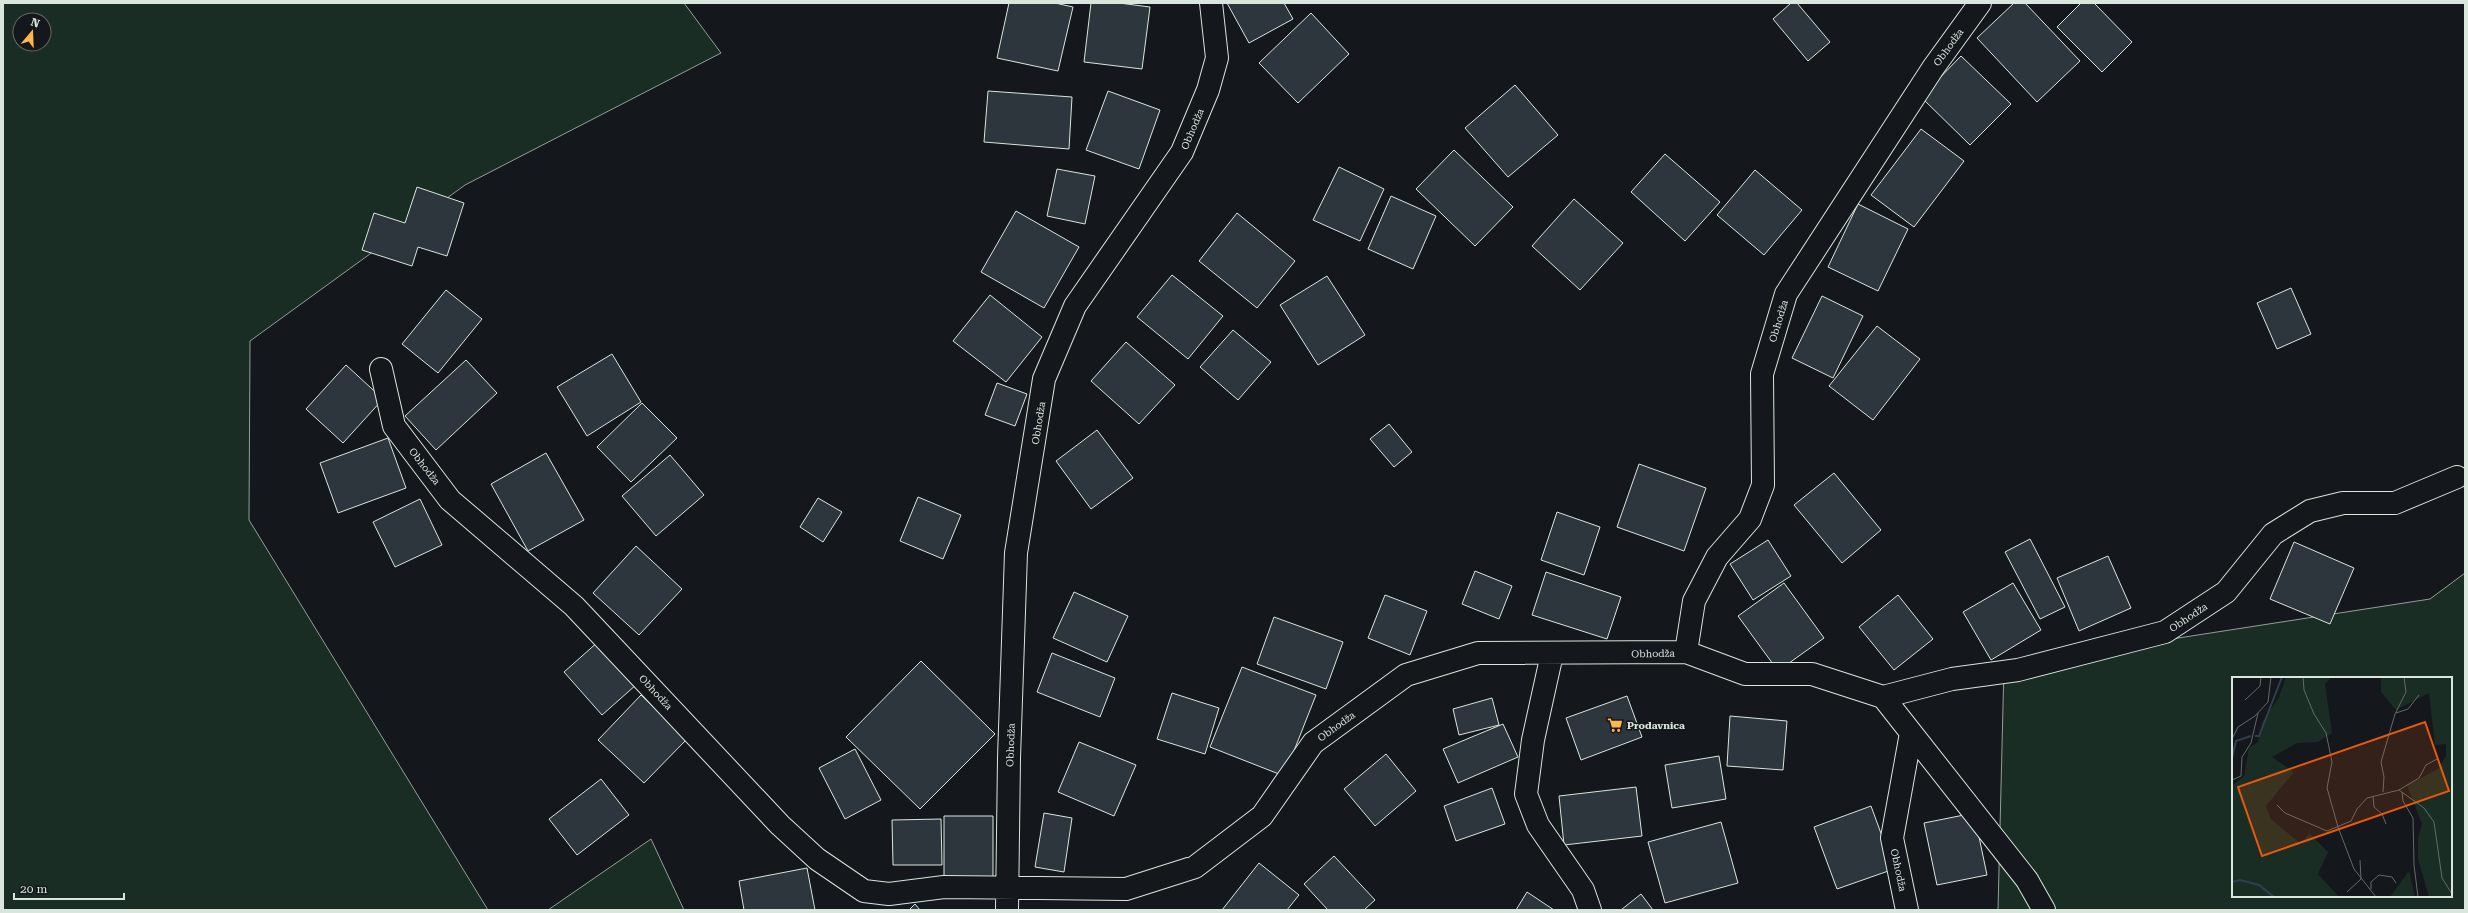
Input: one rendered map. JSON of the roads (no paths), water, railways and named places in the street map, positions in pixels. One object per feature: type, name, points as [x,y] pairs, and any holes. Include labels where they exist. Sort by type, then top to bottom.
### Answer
[{"type":"street","name":"Obhodža","points":[[1007,910],[1016,553],[1044,379],[1075,306],[1182,152],[1208,90],[1217,58],[1211,3]]},
{"type":"street","name":"Obhodža","points":[[1686,652],[1694,600],[1717,558],[1750,519],[1763,485],[1762,374],[1786,294],[1933,68],[1980,3]]},
{"type":"street","name":"Obhodža","points":[[381,369],[394,426],[450,500],[574,606],[780,825],[817,859],[864,891],[889,894],[944,887],[1126,889],[1195,867],[1262,816],[1313,743],[1406,675],[1478,653],[1552,654],[1686,652],[1745,674],[1812,674],[1883,697],[1952,679],[2018,670],[2165,632],[2226,592],[2274,534],[2310,511],[2343,503],[2395,503],[2456,478]]},
{"type":"street","points":[[1552,654],[1533,740],[1526,794],[1538,825],[1583,890],[1590,910]]},
{"type":"street","points":[[1883,697],[2027,880],[2044,910]]},
{"type":"street","name":"Obhodža","points":[[1907,910],[1892,838],[1911,733]]},
{"type":"place","name":"Prodavnica","points":[[1615,725]]}]
